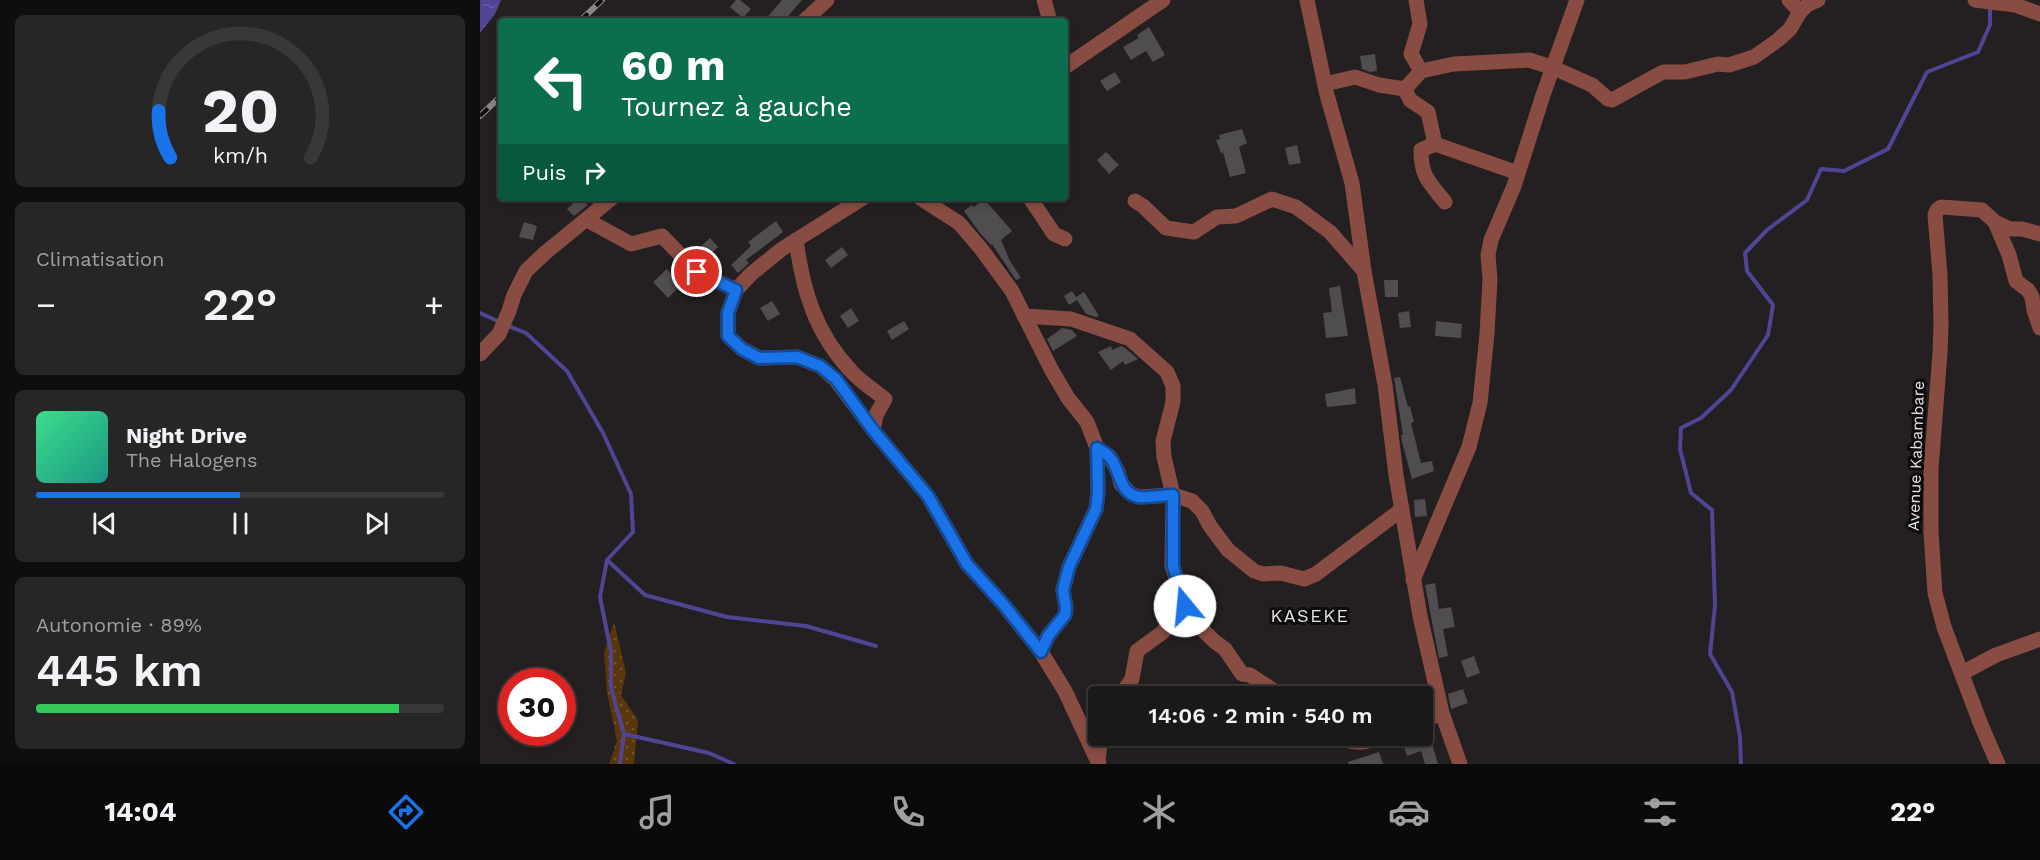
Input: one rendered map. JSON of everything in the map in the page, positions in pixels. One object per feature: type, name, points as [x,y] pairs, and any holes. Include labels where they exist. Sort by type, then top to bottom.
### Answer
[{"type":"street","points":[[807,18],[827,0]]},
{"type":"street","points":[[1044,0],[1049,18]]},
{"type":"street","points":[[1068,65],[1163,0]]},
{"type":"street","points":[[1307,0],[1325,84],[1352,183],[1364,271],[1385,385],[1401,510],[1413,580],[1442,713],[1460,764]]},
{"type":"street","points":[[1416,0],[1420,24],[1411,54],[1421,71]]},
{"type":"street","points":[[1413,580],[1469,447],[1480,403],[1485,357],[1490,279],[1488,255],[1491,240],[1518,173],[1577,0]]},
{"type":"street","points":[[1789,0],[1800,12]]},
{"type":"street","points":[[1405,89],[1421,71],[1454,64],[1529,60],[1592,85],[1612,100],[1663,72],[1685,72],[1718,64],[1730,65],[1754,57],[1778,40],[1790,29],[1800,12],[1818,0]]},
{"type":"street","points":[[1975,0],[2014,5],[2040,14]]},
{"type":"street","points":[[1325,84],[1355,77],[1378,85],[1405,89]]},
{"type":"street","points":[[1405,89],[1410,100],[1428,112],[1434,144]]},
{"type":"street","points":[[1444,202],[1421,168],[1421,150],[1434,144],[1518,173]]},
{"type":"street","points":[[1135,201],[1166,228],[1194,231],[1217,217],[1236,216],[1272,199],[1296,207],[1330,232],[1364,271]]},
{"type":"street","points":[[480,354],[499,334],[526,271],[609,201]]},
{"type":"street","points":[[858,201],[796,240],[751,274],[736,290],[728,313],[728,336],[742,349],[759,358],[797,357],[820,366],[836,379],[873,430],[928,496],[967,564],[1004,605],[1041,652],[1065,691],[1098,762]]},
{"type":"street","points":[[925,201],[959,223],[1012,291],[1068,398],[1087,422],[1097,448],[1096,509],[1069,567],[1063,590],[1065,615],[1048,636],[1041,652]]},
{"type":"street","points":[[1031,201],[1054,234],[1065,238]]},
{"type":"street","name":"Avenue Kabambare","points":[[1995,222],[1982,210],[1974,208],[1966,210],[1941,207],[1935,215],[1940,276],[1940,353],[1931,469],[1931,532],[1935,593],[1944,627],[1998,764]]},
{"type":"street","points":[[587,220],[631,244],[662,236],[697,272],[736,290]]},
{"type":"street","points":[[1995,222],[2010,229],[2022,229],[2040,234]]},
{"type":"street","points":[[1995,222],[2009,255],[2016,281],[2028,290],[2032,297],[2040,328]]},
{"type":"street","points":[[796,240],[807,299],[827,340],[852,373],[885,399],[876,416],[873,430]]},
{"type":"street","points":[[1024,316],[1071,319],[1130,339],[1167,372],[1173,386],[1173,402],[1163,441],[1164,457],[1173,495],[1173,566],[1185,606],[1208,635],[1225,649],[1242,674],[1250,675],[1267,686]]},
{"type":"street","points":[[1097,448],[1110,456],[1121,484],[1131,494],[1139,497],[1173,495],[1192,501],[1202,511],[1228,550],[1254,571],[1263,574],[1281,573],[1304,579],[1323,569],[1401,510]]},
{"type":"street","points":[[1127,686],[1132,679],[1137,651],[1163,632],[1176,609],[1185,606]]},
{"type":"street","points":[[1962,673],[1996,655],[2040,639]]},
{"type":"street","points":[[1433,717],[1442,713]]},
{"type":"street","points":[[1098,762],[1100,746]]},
{"type":"shaded area","points":[[614,622],[626,673],[621,695],[638,720],[634,764],[609,764],[617,741],[607,692],[604,653]]},
{"type":"water","points":[[480,0],[501,0],[495,14],[480,33]]},
{"type":"building","points":[[736,0],[740,0],[751,9],[743,18],[730,7]]},
{"type":"building","points":[[782,0],[802,0],[787,18],[767,18]]},
{"type":"building","points":[[1149,27],[1165,55],[1153,62],[1146,51],[1131,60],[1123,47],[1139,38],[1137,35]]},
{"type":"building","points":[[1375,54],[1377,71],[1370,72],[1362,69],[1360,56]]},
{"type":"building","points":[[1115,72],[1121,82],[1107,91],[1100,81]]},
{"type":"building","points":[[1242,129],[1247,143],[1239,147],[1246,173],[1230,177],[1223,152],[1221,153],[1216,140],[1220,139],[1219,135]]},
{"type":"building","points":[[1297,145],[1301,163],[1289,165],[1285,148]]},
{"type":"building","points":[[1106,152],[1119,165],[1109,174],[1097,160]]},
{"type":"building","points":[[576,201],[583,201],[588,205],[574,216],[567,209]]},
{"type":"building","points":[[982,201],[986,201],[1012,231],[1001,240],[1010,261],[1021,278],[1016,280],[992,244],[980,233],[964,211],[972,205],[974,207]]},
{"type":"building","points":[[776,221],[783,232],[746,260],[749,263],[738,273],[731,265],[751,246],[748,242]]},
{"type":"building","points":[[524,222],[537,226],[533,240],[519,237]]},
{"type":"building","points":[[710,238],[718,247],[706,259],[697,250]]},
{"type":"building","points":[[842,247],[848,255],[831,268],[825,260]]},
{"type":"building","points":[[667,269],[681,285],[668,298],[653,282]]},
{"type":"building","points":[[1384,280],[1398,280],[1398,297],[1385,297]]},
{"type":"building","points":[[1340,286],[1348,336],[1326,338],[1323,313],[1332,312],[1329,288]]},
{"type":"building","points":[[1072,291],[1076,297],[1084,292],[1099,316],[1086,314],[1077,300],[1069,305],[1064,296]]},
{"type":"building","points":[[772,301],[780,314],[768,321],[760,308]]},
{"type":"building","points":[[851,308],[859,321],[848,328],[840,316]]},
{"type":"building","points":[[1409,311],[1411,327],[1400,328],[1398,313]]},
{"type":"building","points":[[904,321],[909,329],[892,340],[887,331]]},
{"type":"building","points":[[1436,321],[1462,324],[1461,338],[1435,336]]},
{"type":"building","points":[[1062,328],[1072,330],[1077,336],[1053,351],[1047,339]]},
{"type":"building","points":[[1111,346],[1112,350],[1121,346],[1138,359],[1125,365],[1123,361],[1111,370],[1098,352]]},
{"type":"building","points":[[1400,377],[1414,422],[1411,423],[1421,463],[1432,461],[1434,471],[1412,479],[1402,442],[1401,435],[1403,435],[1394,378]]},
{"type":"building","points":[[1355,388],[1356,404],[1327,407],[1325,394]]},
{"type":"building","points":[[1425,499],[1427,516],[1415,517],[1414,500]]},
{"type":"building","points":[[1435,583],[1439,609],[1451,607],[1455,627],[1443,629],[1448,656],[1439,658],[1425,585]]},
{"type":"building","points":[[1474,656],[1480,673],[1467,678],[1461,661]]},
{"type":"building","points":[[1463,689],[1468,703],[1451,709],[1448,694]]},
{"type":"building","points":[[1404,746],[1433,746],[1438,764],[1425,764],[1421,751],[1407,756]]},
{"type":"building","points":[[1379,752],[1383,764],[1348,764],[1348,762]]},
{"type":"waterway","points":[[1741,764],[1740,737],[1732,692],[1710,654],[1715,606],[1712,510],[1691,493],[1680,449],[1681,428],[1701,418],[1731,390],[1768,335],[1773,305],[1747,271],[1745,253],[1767,230],[1807,200],[1821,169],[1844,171],[1888,149],[1927,72],[1978,52],[1990,25],[1990,6]]},
{"type":"waterway","points":[[480,313],[500,322]]},
{"type":"waterway","points":[[506,325],[526,333],[567,371],[603,433],[631,494],[633,532],[607,560],[600,597],[611,652],[611,688],[624,734],[620,764]]},
{"type":"waterway","points":[[607,560],[645,595],[727,617],[806,626],[876,646]]},
{"type":"waterway","points":[[624,734],[709,753],[734,764]]},
{"type":"railway","points":[[583,18],[602,0]]},
{"type":"railway","points":[[480,116],[498,99]]},
{"type":"district","name":"KASEKE","points":[[1310,615]]},
{"type":"route","points":[[697,272],[736,290],[728,313],[728,336],[742,349],[759,358],[797,357],[820,366],[836,379],[873,430],[928,496],[967,564],[1004,605],[1041,652],[1048,636],[1065,615],[1063,590],[1069,567],[1096,509],[1097,448],[1110,456],[1121,484],[1131,494],[1139,497],[1173,495],[1173,566],[1185,606]]}]
